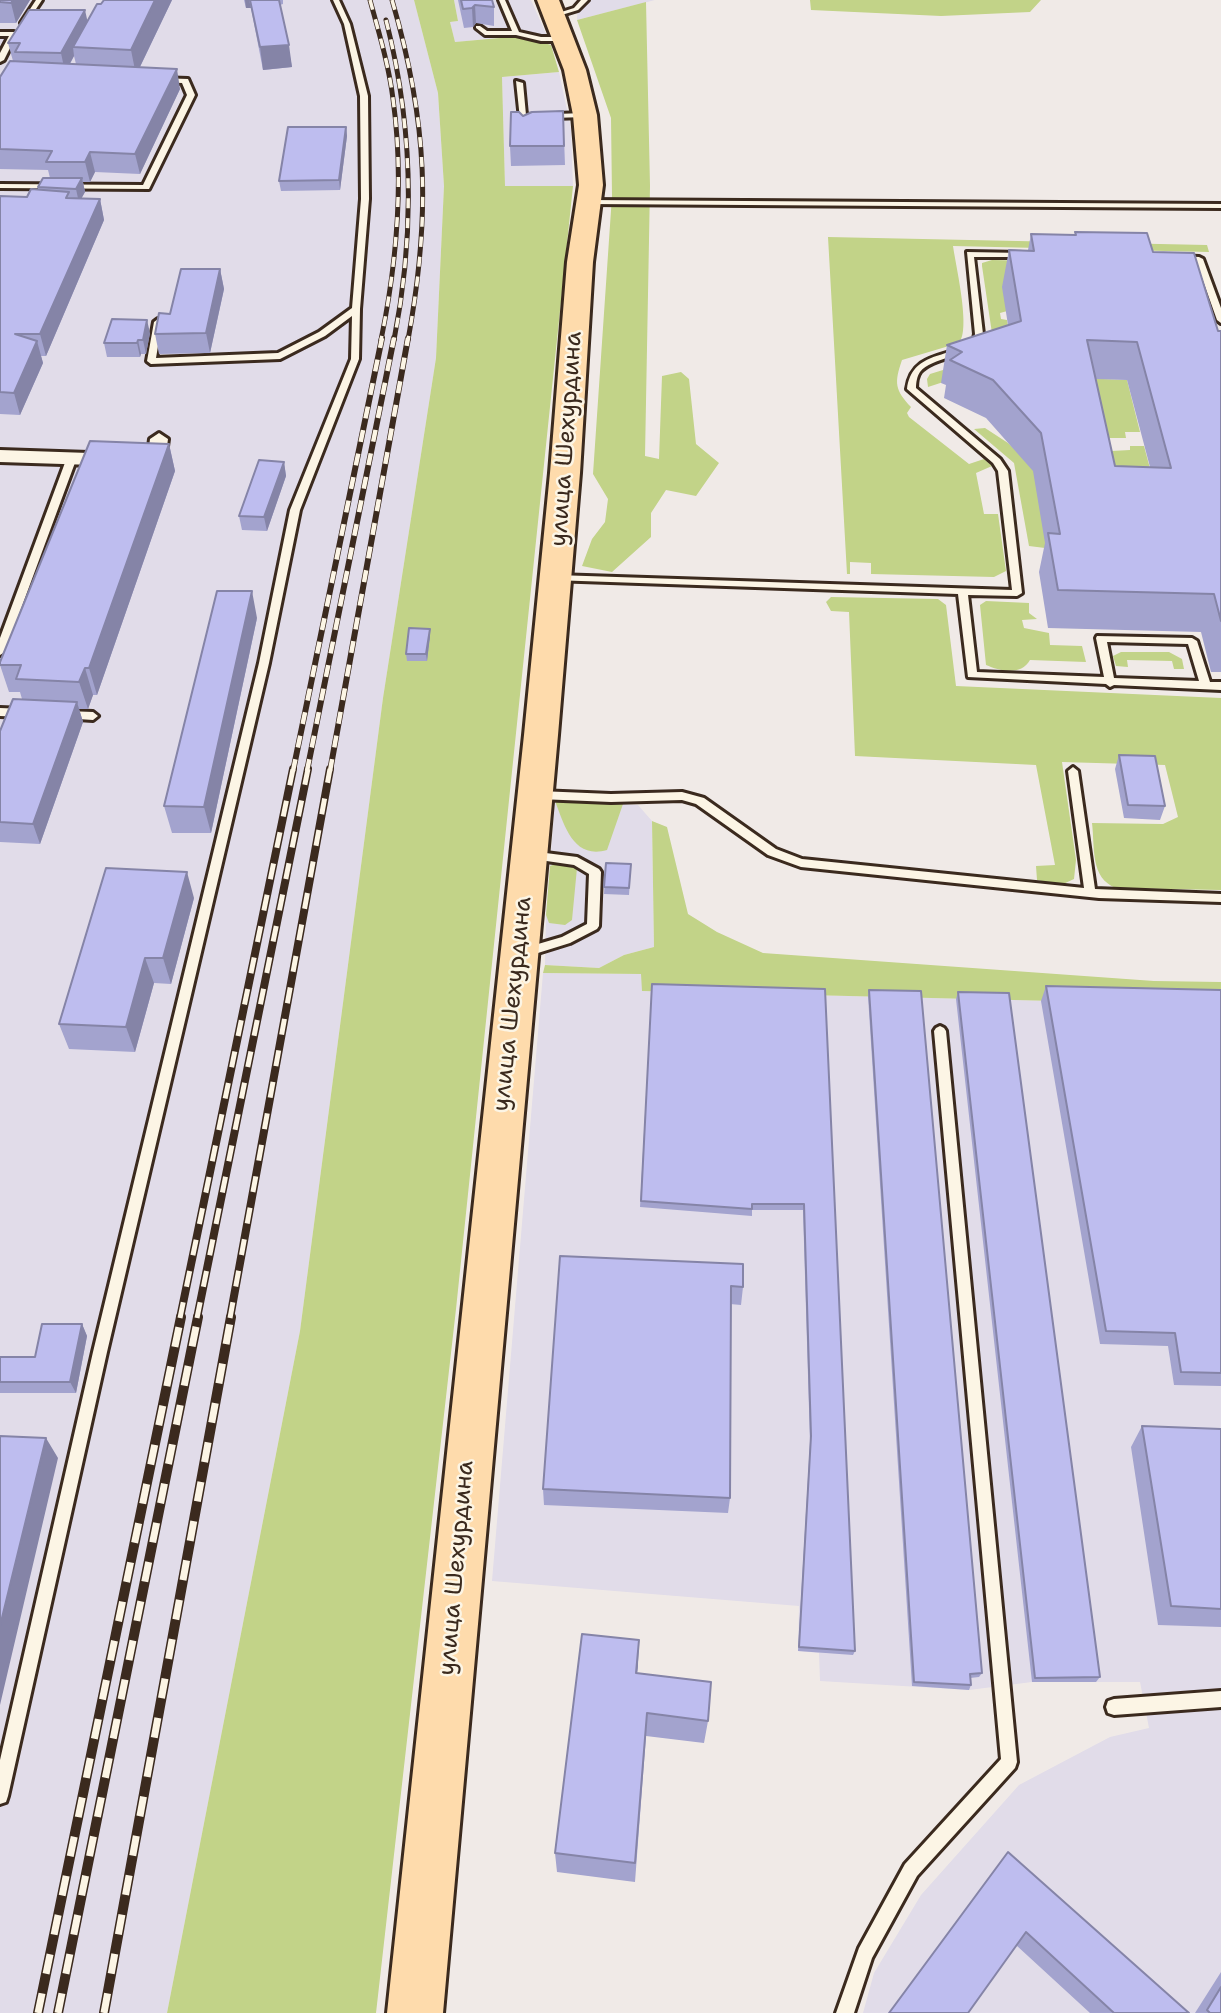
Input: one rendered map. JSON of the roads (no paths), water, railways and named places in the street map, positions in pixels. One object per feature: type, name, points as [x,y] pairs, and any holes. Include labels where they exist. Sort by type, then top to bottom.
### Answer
[{"type":"main road","name":"улица Шехурдина","points":[[415,2013],[535,795],[580,262],[591,185],[585,115],[563,13]]},
{"type":"street","points":[[0,456],[156,461],[159,439]]},
{"type":"lane","points":[[0,60],[14,34],[39,0]]},
{"type":"lane","points":[[0,1796],[100,1352],[264,663],[295,510],[355,359],[356,309],[365,199],[364,96],[347,24],[336,0]]},
{"type":"lane","points":[[502,0],[516,33]]},
{"type":"lane","points":[[478,27],[485,33],[516,33],[541,39],[563,13]]},
{"type":"lane","points":[[24,23],[36,23]]},
{"type":"lane","points":[[0,34],[14,34]]},
{"type":"lane","points":[[0,186],[146,187],[191,95],[185,81],[146,80]]},
{"type":"lane","points":[[519,83],[524,120],[585,115]]},
{"type":"lane","points":[[94,198],[98,187]]},
{"type":"lane","points":[[589,202],[1221,206]]},
{"type":"lane","points":[[555,578],[1017,593],[1003,471],[997,461],[911,389],[913,377],[920,368],[977,344],[979,334],[970,254],[1037,255]]},
{"type":"lane","points":[[1172,258],[1199,259],[1221,320]]},
{"type":"lane","points":[[159,319],[151,361],[241,359],[280,356],[322,334],[356,309]]},
{"type":"lane","points":[[0,652],[71,460]]},
{"type":"lane","points":[[963,593],[972,675],[1221,686]]},
{"type":"lane","points":[[1110,683],[1101,638],[1192,641],[1206,686]]},
{"type":"lane","points":[[0,712],[40,714]]},
{"type":"lane","points":[[53,714],[93,716]]},
{"type":"lane","points":[[1073,771],[1090,893]]},
{"type":"lane","points":[[535,795],[611,798],[682,796],[699,801],[772,852],[801,863],[1090,893],[1221,898]]},
{"type":"lane","points":[[518,954],[566,940],[593,926],[595,872],[577,861],[529,855]]},
{"type":"lane","points":[[845,2013],[865,1954],[911,1870],[1009,1762],[940,1031]]},
{"type":"lane","points":[[1114,1707],[1221,1699]]},
{"type":"railway","points":[[370,0],[391,87],[398,159],[395,250],[381,340]]},
{"type":"railway","points":[[392,0],[413,87],[422,169],[420,251],[408,340]]},
{"type":"railway","points":[[386,20],[402,99],[408,180],[405,260],[394,340]]},
{"type":"railway","points":[[293,771],[382,338]]},
{"type":"railway","points":[[307,771],[394,338]]},
{"type":"railway","points":[[330,771],[408,338]]},
{"type":"railway","points":[[180,1318],[293,769]]},
{"type":"railway","points":[[197,1318],[308,769]]},
{"type":"railway","points":[[230,1318],[330,769]]},
{"type":"railway","points":[[38,2013],[181,1317]]},
{"type":"railway","points":[[58,2013],[198,1317]]},
{"type":"railway","points":[[104,2013],[231,1317]]}]
